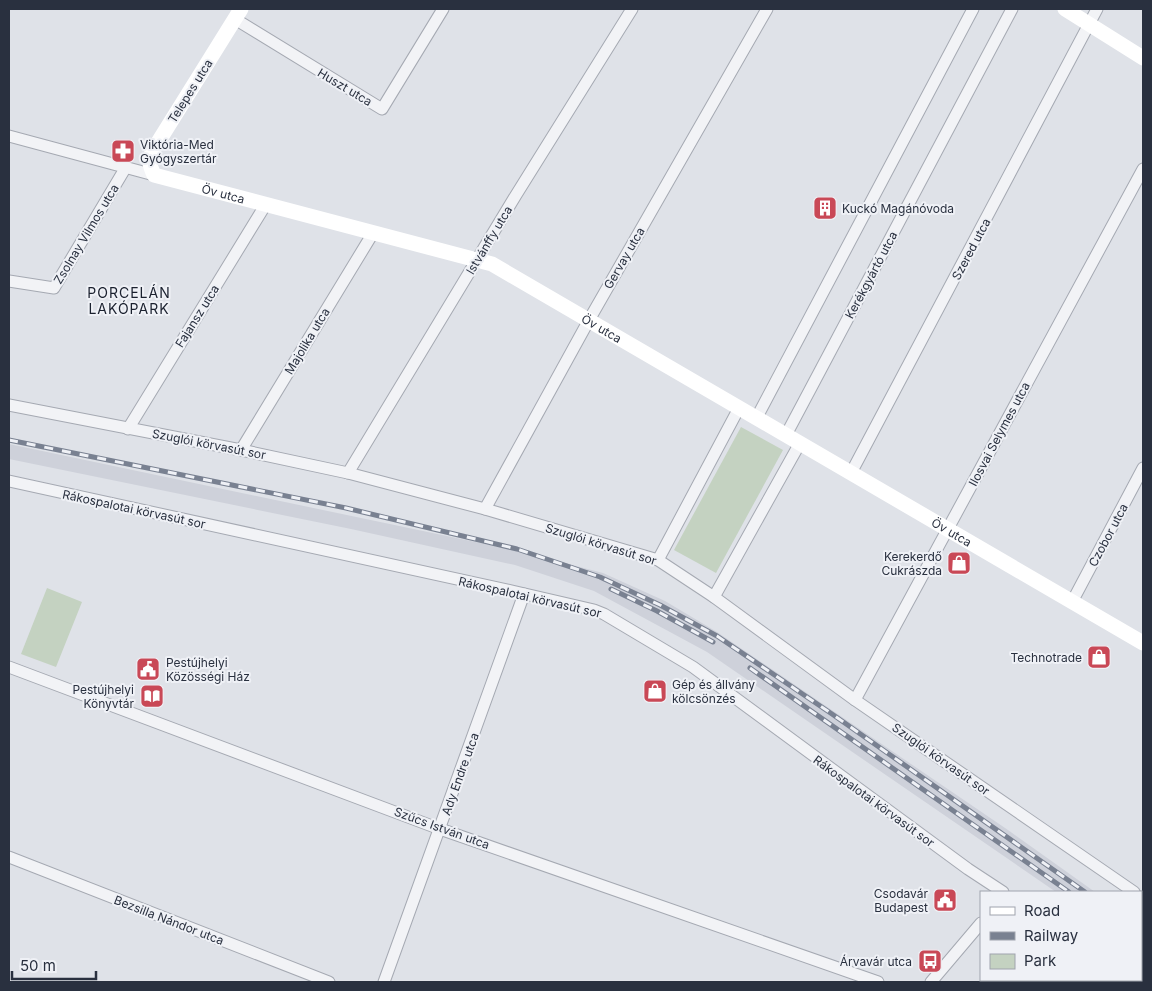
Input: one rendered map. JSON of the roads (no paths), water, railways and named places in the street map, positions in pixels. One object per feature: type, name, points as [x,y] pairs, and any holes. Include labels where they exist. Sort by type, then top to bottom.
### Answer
[{"type":"street","name":"Huszt utca","points":[[238,14],[382,109],[443,9]]},
{"type":"street","name":"Istvánffy utca","points":[[348,473],[632,9]]},
{"type":"street","name":"Gervay utca","points":[[485,509],[589,320],[767,9]]},
{"type":"street","points":[[757,417],[973,9]]},
{"type":"street","name":"Kerékgyártó utca","points":[[786,435],[1012,9]]},
{"type":"street","points":[[1065,9],[1143,58]]},
{"type":"street","name":"Szered utca","points":[[851,473],[1097,9]]},
{"type":"street","name":"Telepes utca","points":[[154,175],[149,159],[152,152],[238,14]]},
{"type":"street","name":"Öv utca","points":[[9,136],[492,264],[1143,644]]},
{"type":"street","name":"Zsolnay Vilmos utca","points":[[9,281],[54,288],[126,167]]},
{"type":"street","name":"Ilosvai Selymes utca","points":[[856,700],[1143,169]]},
{"type":"street","name":"Fajansz utca","points":[[128,428],[266,204]]},
{"type":"street","name":"Majolika utca","points":[[241,450],[373,233]]},
{"type":"street","name":"Szuglói körvasút sor","points":[[9,405],[241,450],[348,473],[485,509],[658,560],[714,597],[856,700],[1133,891]]},
{"type":"street","points":[[658,560],[739,408]]},
{"type":"street","points":[[714,597],[800,443]]},
{"type":"street","name":"Czobor utca","points":[[1072,602],[1143,468]]},
{"type":"street","name":"Rákospalotai körvasút sor","points":[[9,481],[524,594],[604,614],[693,667],[968,869],[1001,891]]},
{"type":"street","name":"Ady Endre utca","points":[[384,982],[524,594]]},
{"type":"street","name":"Szűcs István utca","points":[[9,667],[440,828],[878,982]]},
{"type":"street","name":"Bezsilla Nándor utca","points":[[9,857],[329,982]]},
{"type":"street","points":[[931,982],[980,924]]},
{"type":"railway","points":[[9,440],[346,508],[517,549],[600,577],[660,605],[717,636],[832,714],[1084,891]]},
{"type":"railway","points":[[611,589],[657,611],[713,642]]},
{"type":"railway","points":[[750,668],[1068,891]]},
{"type":"place","name":"Viktória-Med Gyógyszertár","points":[[123,151]]},
{"type":"place","name":"Kuckó Magánóvoda","points":[[825,208]]},
{"type":"place","name":"Kerekerdő Cukrászda","points":[[959,563]]},
{"type":"place","name":"Technotrade","points":[[1099,657]]},
{"type":"place","name":"Pestújhelyi Közösségi Ház","points":[[148,669]]},
{"type":"place","name":"Gép és állvány kölcsönzés","points":[[655,691]]},
{"type":"place","name":"Pestújhelyi Könyvtár","points":[[152,696]]},
{"type":"place","name":"Csodavár Budapest","points":[[945,900]]},
{"type":"place","name":"Árvavár utca","points":[[930,961]]},
{"type":"district","name":"PORCELÁN LAKÓPARK","points":[[129,300]]}]
